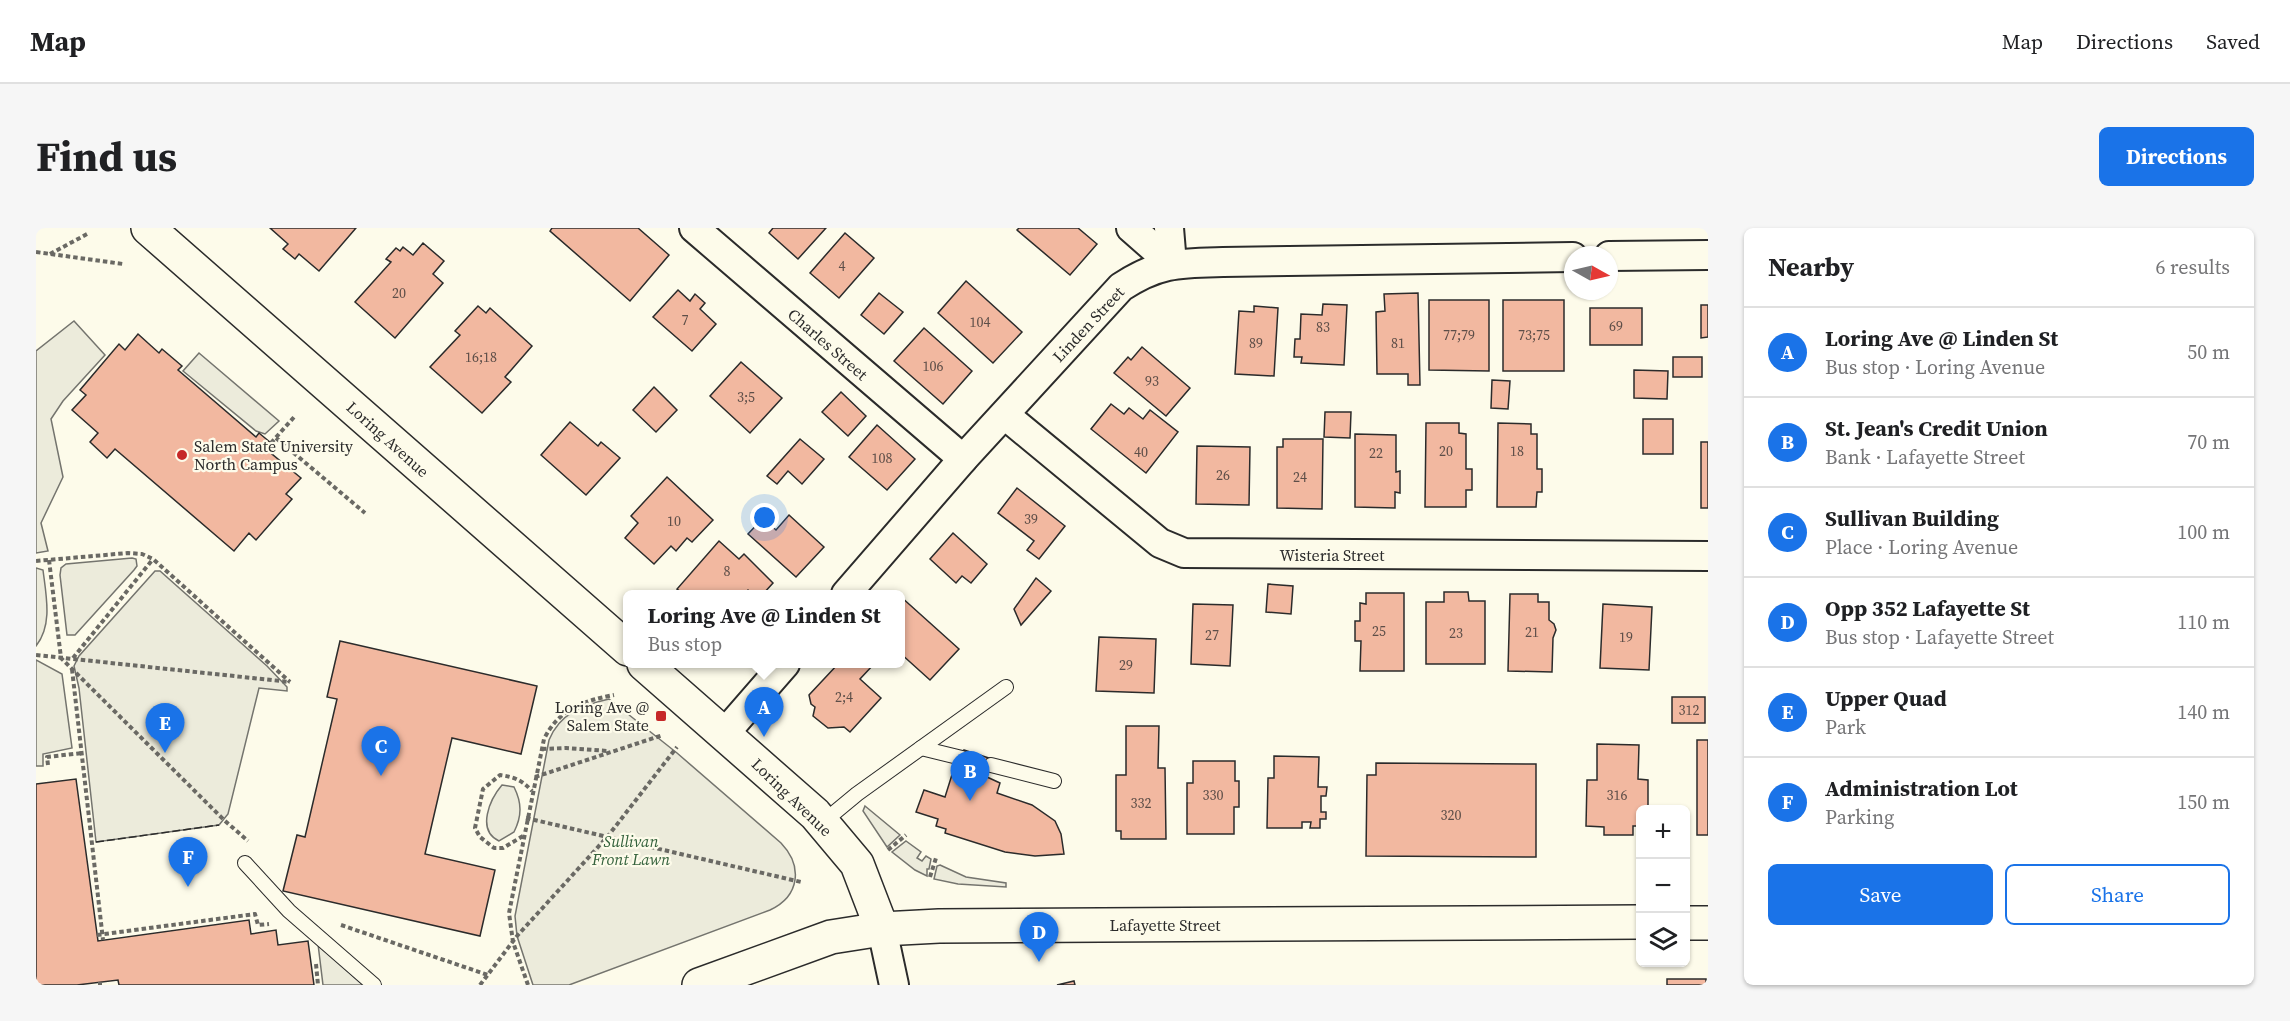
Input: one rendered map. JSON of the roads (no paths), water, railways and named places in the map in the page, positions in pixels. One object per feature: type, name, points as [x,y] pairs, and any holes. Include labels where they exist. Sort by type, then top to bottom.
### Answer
[{"type":"main road","name":"Loring Avenue","points":[[148,228],[623,646]]},
{"type":"main road","name":"Loring Avenue","points":[[650,668],[725,733],[822,823],[857,864],[882,929]]},
{"type":"main road","name":"Lafayette Street","points":[[699,985],[831,937],[882,929],[962,926],[1636,922]]},
{"type":"main road","points":[[1690,923],[1708,923]]},
{"type":"street","name":"Charles Street","points":[[694,228],[963,459]]},
{"type":"street","points":[[1131,228],[1172,264]]},
{"type":"street","points":[[1169,228],[1172,264]]},
{"type":"street","points":[[1618,256],[1708,255]]},
{"type":"street","name":"Linden Street","points":[[849,590],[963,459],[1121,287],[1144,272],[1172,264],[1564,257]]},
{"type":"street","name":"Wisteria Street","points":[[1005,415],[1160,543],[1184,553],[1708,556]]},
{"type":"street","points":[[725,733],[781,668]]},
{"type":"street","points":[[882,929],[894,985]]},
{"type":"lane","points":[[822,823],[1006,687]]},
{"type":"lane","points":[[921,748],[962,758]]},
{"type":"lane","points":[[990,765],[1054,781]]},
{"type":"lane","points":[[245,863],[299,919],[374,985]]},
{"type":"place","name":"Salem State University North Campus","points":[[182,455]]},
{"type":"place","name":"Loring Ave @ Salem State","points":[[661,716]]},
{"type":"place","name":"Loring Ave @ Linden St","points":[[764,737]]},
{"type":"place","name":"Upper Quad","points":[[165,753]]},
{"type":"place","name":"Sullivan Building","points":[[381,776]]},
{"type":"place","name":"St. Jean's Credit Union","points":[[970,801]]},
{"type":"place","name":"Administration Lot","points":[[188,887]]},
{"type":"place","name":"Opp 352 Lafayette St","points":[[1039,962]]},
{"type":"park label","name":"Sullivan Front Lawn","points":[[631,850]]}]
